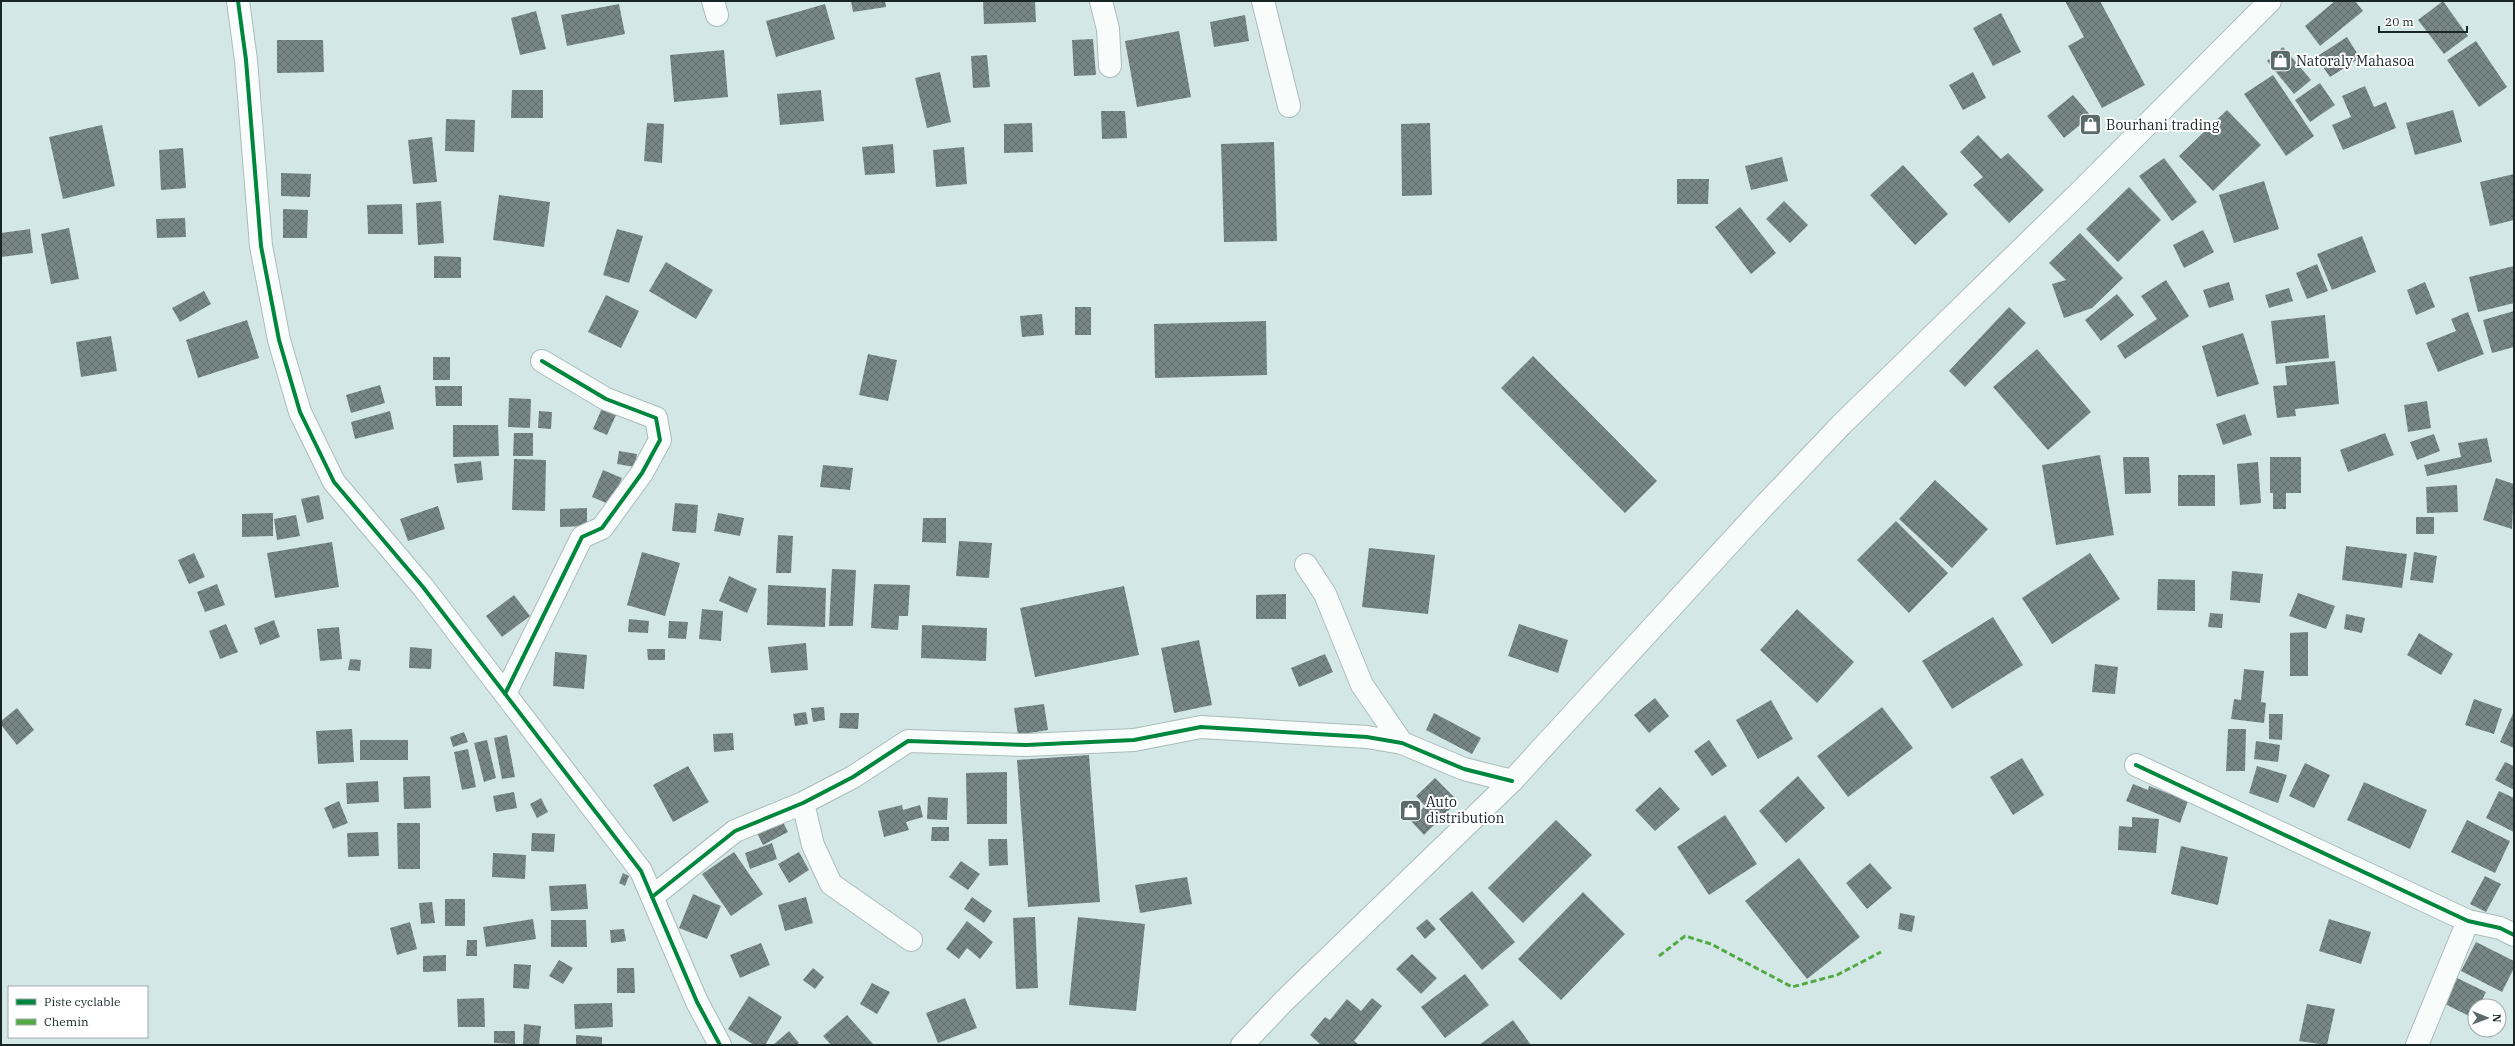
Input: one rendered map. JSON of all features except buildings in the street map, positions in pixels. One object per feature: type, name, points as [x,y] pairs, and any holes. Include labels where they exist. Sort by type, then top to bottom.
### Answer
[{"type":"street","points":[[238,1],[246,60],[261,246],[279,340],[300,412],[334,482],[423,587],[641,871],[697,1002],[720,1045]]},
{"type":"street","points":[[1101,1],[1108,29],[1110,66]]},
{"type":"street","points":[[1262,1],[1289,106]]},
{"type":"street","points":[[1242,1045],[1284,1000],[1512,781],[1762,508],[1841,425],[2081,190],[2270,1]]},
{"type":"street","points":[[505,694],[582,537],[602,528],[642,473],[660,440],[656,418],[606,399],[542,361]]},
{"type":"street","points":[[1306,565],[1325,594],[1362,685],[1402,743]]},
{"type":"street","points":[[652,897],[735,831],[803,803],[853,778],[908,741],[1042,744],[1134,740],[1201,727],[1367,737],[1402,743],[1464,769],[1512,781]]},
{"type":"street","points":[[2136,765],[2468,921],[2500,928],[2514,934]]},
{"type":"street","points":[[803,803],[813,845],[831,884],[911,940]]},
{"type":"street","points":[[2417,1045],[2468,921]]},
{"type":"marked path","points":[[1659,956],[1685,936],[1711,944],[1792,987],[1837,975],[1881,952]]},
{"type":"cycle path","points":[[238,1],[246,60],[261,246],[279,340],[300,412],[334,482],[423,587],[641,871],[697,1002],[720,1045]]},
{"type":"cycle path","points":[[505,694],[582,537],[602,528],[642,473],[660,440],[656,418],[606,399],[542,361]]},
{"type":"cycle path","points":[[652,897],[735,831],[803,803],[853,777],[908,741],[1026,745],[1134,740],[1201,727],[1367,737],[1402,743],[1464,769],[1512,781]]},
{"type":"cycle path","points":[[2136,765],[2468,921],[2500,928],[2514,935]]},
{"type":"place","name":"Natoraly Mahasoa","points":[[2281,61]]},
{"type":"place","name":"Bourhani trading","points":[[2091,125]]},
{"type":"place","name":"Auto distribution","points":[[1411,810]]}]
